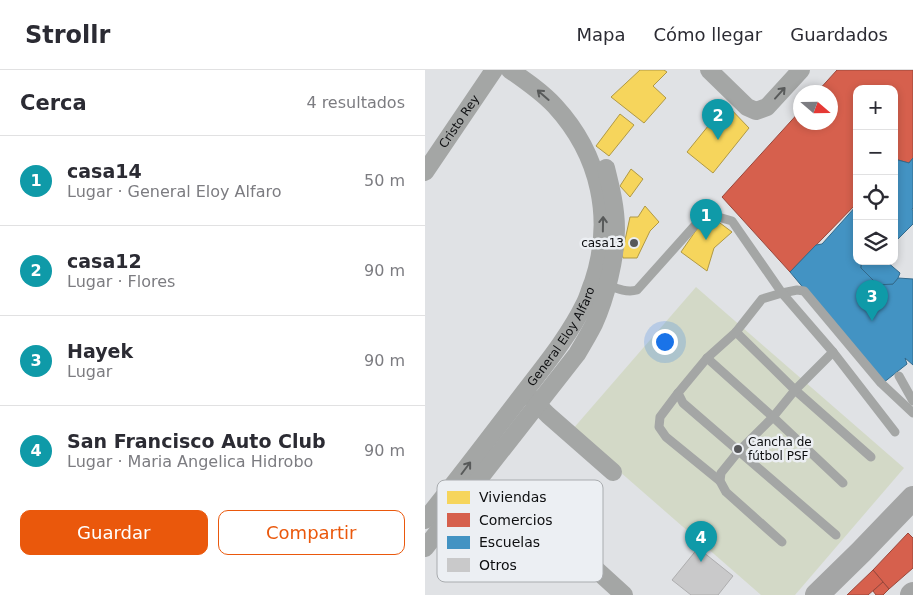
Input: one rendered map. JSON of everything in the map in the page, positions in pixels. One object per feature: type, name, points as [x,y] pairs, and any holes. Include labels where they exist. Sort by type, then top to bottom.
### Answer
[{"type":"street","name":"Cristo Rey","points":[[425,172],[494,70]]},
{"type":"street","name":"General Eloy Alfaro","points":[[458,480],[575,323],[586,301],[601,281],[603,222],[601,197],[595,173],[583,146],[570,124],[554,104],[510,70]]},
{"type":"street","points":[[709,70],[747,108],[756,111],[767,107],[801,70]]},
{"type":"street","points":[[478,480],[577,354],[594,324],[604,297],[601,281],[612,263],[616,230],[614,197],[606,168]]},
{"type":"street","points":[[525,392],[548,415],[613,472]]},
{"type":"street","points":[[817,595],[913,498]]},
{"type":"street","name":"General Eloy Alfaro","points":[[425,520],[437,506]]},
{"type":"street","points":[[425,548],[437,533]]},
{"type":"street","points":[[603,577],[623,595]]},
{"type":"lane","points":[[601,281],[624,290],[632,292],[637,290],[697,223],[707,216],[715,216],[732,221],[782,293],[833,352],[895,432]]},
{"type":"lane","points":[[782,542],[726,492],[720,481],[666,437],[659,427],[660,417],[678,393],[707,358],[736,332],[762,299],[797,290],[804,291],[881,383],[913,413]]},
{"type":"lane","points":[[736,332],[795,390],[871,457]]},
{"type":"lane","points":[[720,481],[721,473],[738,452],[833,352]]},
{"type":"lane","points":[[707,358],[843,483]]},
{"type":"lane","points":[[913,392],[899,376],[913,401]]},
{"type":"lane","points":[[678,393],[683,403],[836,535]]},
{"type":"green space","name":"Cancha de fútbol PSF","points":[[696,287],[904,468],[795,595],[761,595],[572,430]]},
{"type":"building: Viviendas","points":[[640,70],[664,70],[667,72],[653,86],[666,98],[644,123],[611,97]]},
{"type":"building: Viviendas","points":[[726,104],[749,128],[713,173],[687,152]]},
{"type":"building: Viviendas","points":[[620,114],[634,125],[609,156],[596,146]]},
{"type":"building: Viviendas","points":[[631,169],[643,179],[630,197],[620,186]]},
{"type":"building: Viviendas","name":"casa13","points":[[645,206],[659,222],[650,231],[637,258],[623,258],[622,254],[630,217],[638,217]]},
{"type":"building: Viviendas","points":[[716,220],[732,232],[714,248],[707,271],[681,252],[699,226],[704,232]]},
{"type":"building: Comercios","points":[[837,70],[913,70],[913,158],[909,163],[898,160],[898,85],[853,85],[853,207],[790,272],[722,197],[793,119],[793,130],[838,130],[838,85],[823,85]]},
{"type":"building: Comercios","points":[[908,533],[913,538],[913,568],[889,589],[873,570]]},
{"type":"building: Comercios","points":[[873,570],[883,582],[868,595],[847,595]]},
{"type":"building: Comercios","points":[[883,582],[889,589],[883,595],[876,595],[873,591]]},
{"type":"building: Escuelas","points":[[913,158],[913,224],[898,239],[898,160],[909,163]]},
{"type":"building: Escuelas","points":[[853,209],[853,265],[861,265],[861,268],[878,285],[893,284],[898,278],[913,279],[913,365],[905,358],[907,364],[883,383],[790,272],[816,245],[822,244]]},
{"type":"building: Escuelas","points":[[861,265],[891,265],[900,273],[893,284],[878,285],[861,268]]},
{"type":"building: Otros","points":[[698,548],[733,576],[718,595],[691,595],[672,580]]},
{"type":"place","name":"casa12","points":[[718,140]]},
{"type":"place","name":"casa14","points":[[706,240]]},
{"type":"place","name":"casa13","points":[[634,243]]},
{"type":"place","name":"Hayek","points":[[872,321]]},
{"type":"place","name":"Cancha de fútbol PSF","points":[[738,449]]},
{"type":"place","name":"San Francisco Auto Club","points":[[701,562]]}]
